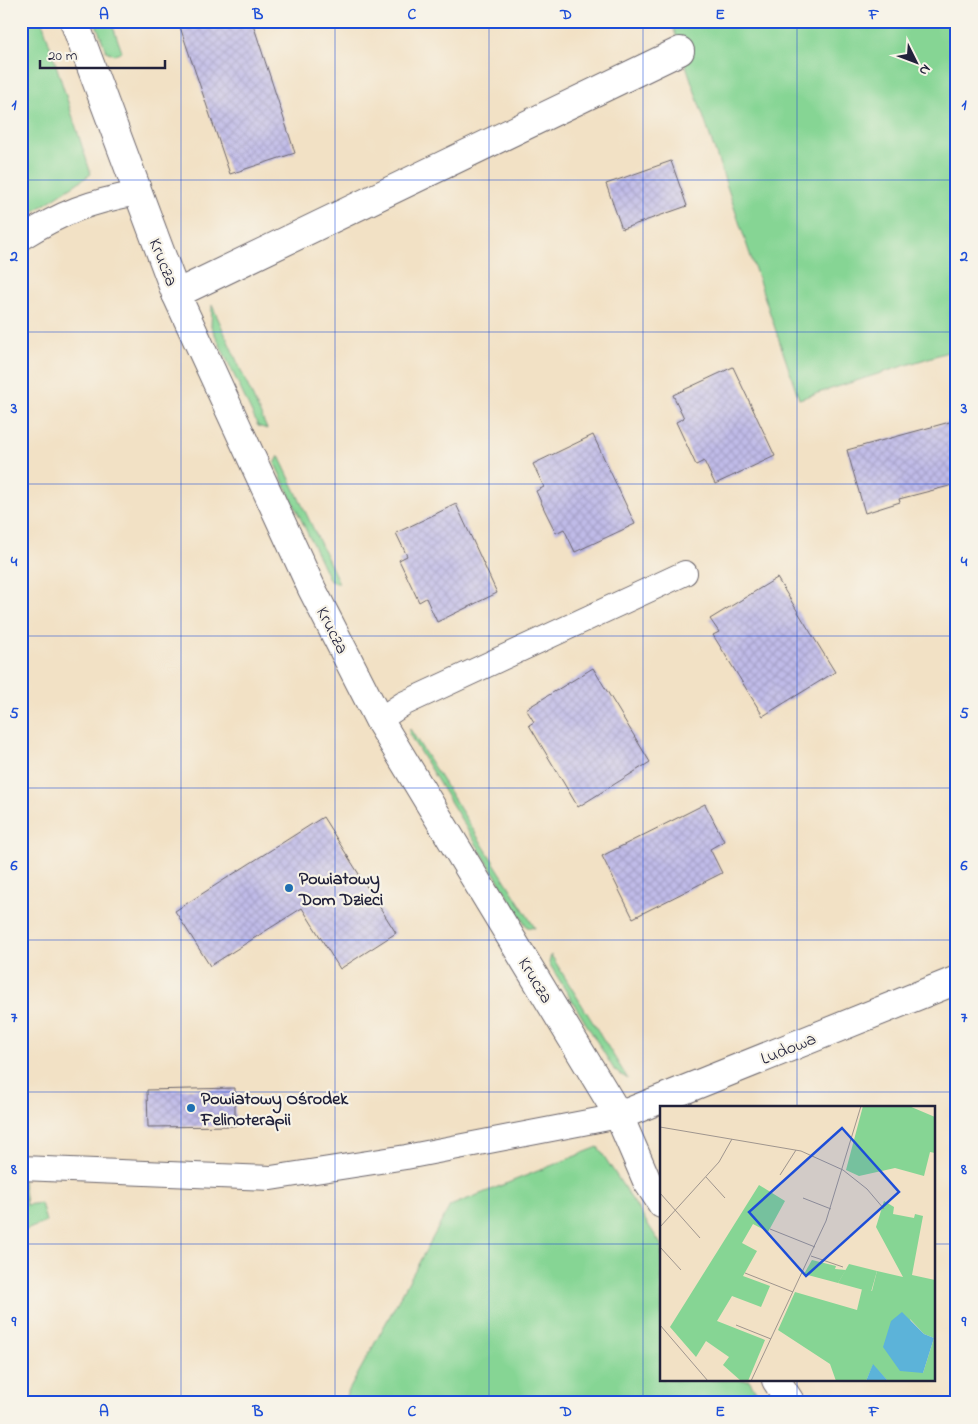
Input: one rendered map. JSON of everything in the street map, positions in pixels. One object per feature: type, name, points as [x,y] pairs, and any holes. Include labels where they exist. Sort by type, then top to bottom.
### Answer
[{"type":"street","name":"Krucza","points":[[74,21],[176,294],[312,589],[380,720],[460,857],[619,1116],[647,1180],[660,1201]]},
{"type":"street","points":[[176,294],[680,51]]},
{"type":"street","name":"Ludowa","points":[[619,1116],[957,980]]},
{"type":"street","points":[[777,1382],[791,1403]]},
{"type":"lane","points":[[21,238],[64,214],[97,201],[138,193]]},
{"type":"lane","points":[[380,720],[403,704],[685,573]]},
{"type":"lane","points":[[21,1168],[271,1178],[416,1155],[619,1116]]},
{"type":"green space","points":[[21,21],[42,21],[91,174],[21,220]]},
{"type":"green space","points":[[95,21],[111,21],[122,52],[115,55],[106,51]]},
{"type":"green space","points":[[671,21],[957,21],[957,349],[799,399]]},
{"type":"green space","points":[[212,305],[267,429],[258,426],[211,326]]},
{"type":"green space","points":[[279,456],[339,583],[330,581],[275,464]]},
{"type":"green space","points":[[410,729],[535,928],[527,927],[409,734]]},
{"type":"green space","points":[[551,955],[628,1079],[615,1071],[549,963]]},
{"type":"green space","points":[[598,1147],[660,1243],[660,1382],[750,1382],[763,1403],[342,1403],[450,1206]]},
{"type":"green space","points":[[21,1166],[26,1205],[41,1203],[46,1222],[21,1232]]},
{"type":"building","points":[[178,21],[252,21],[295,153],[230,174]]},
{"type":"building","points":[[671,161],[687,206],[622,229],[606,184]]},
{"type":"building","points":[[733,367],[775,456],[715,484],[704,461],[696,465],[676,422],[684,418],[673,395]]},
{"type":"building","points":[[957,420],[957,484],[899,499],[900,502],[865,513],[847,450]]},
{"type":"building","points":[[593,435],[635,524],[575,552],[564,529],[556,533],[545,511],[536,491],[544,487],[533,464]]},
{"type":"building","points":[[456,504],[497,593],[437,622],[426,598],[419,602],[399,560],[407,556],[396,533]]},
{"type":"building","points":[[777,578],[835,672],[763,716],[713,635],[719,632],[710,619]]},
{"type":"building","points":[[593,668],[650,762],[578,807],[529,725],[534,722],[526,709]]},
{"type":"building","points":[[705,804],[724,841],[710,849],[722,873],[633,918],[602,856]]},
{"type":"building","name":"Powiatowy Dom Dzieci","points":[[323,817],[396,933],[340,969],[302,908],[210,966],[175,911]]},
{"type":"building","name":"Powiatowy Ośrodek Felinoterapii","points":[[235,1088],[235,1126],[148,1127],[147,1090]]},
{"type":"place","name":"Powiatowy Dom Dzieci","points":[[289,888]]},
{"type":"place","name":"Powiatowy Ośrodek Felinoterapii","points":[[191,1108]]}]
